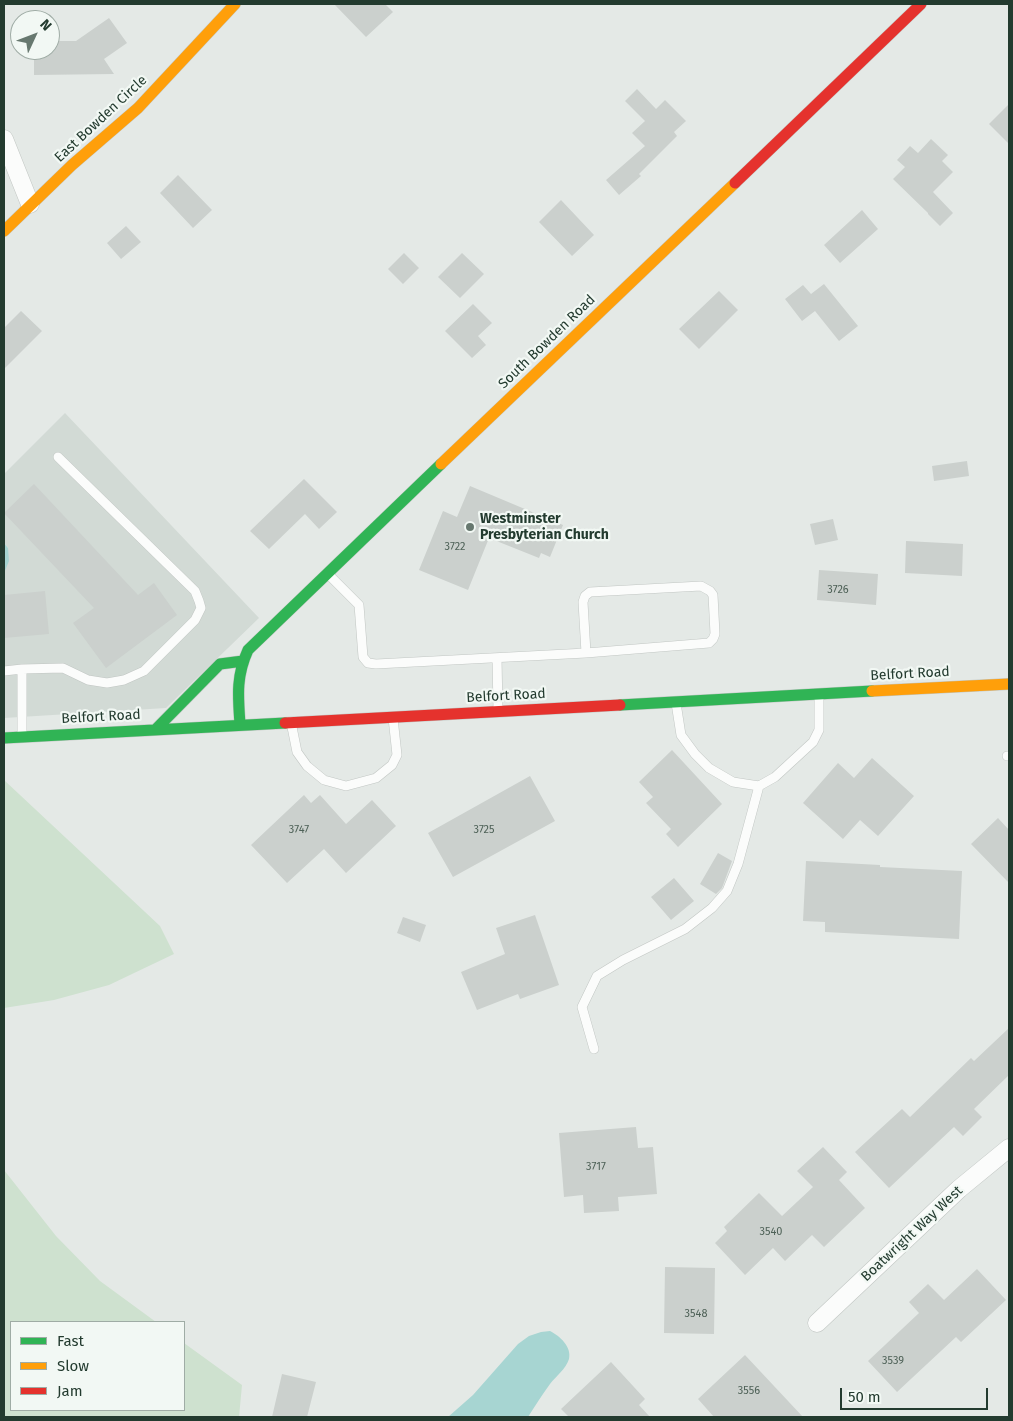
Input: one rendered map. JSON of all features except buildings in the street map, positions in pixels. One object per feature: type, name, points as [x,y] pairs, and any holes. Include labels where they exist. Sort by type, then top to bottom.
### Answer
[{"type":"main road","name":"East Bowden Circle","points":[[4,230],[72,165],[138,108],[235,4]]},
{"type":"main road","name":"South Bowden Road","points":[[240,724],[238,681],[242,661],[248,650],[921,4]]},
{"type":"main road","points":[[156,729],[220,664],[242,661]]},
{"type":"main road","name":"Belfort Road","points":[[4,738],[1009,684]]},
{"type":"street","points":[[4,140],[30,204]]},
{"type":"street","name":"Boatwright Way West","points":[[817,1323],[959,1189],[1009,1148]]},
{"type":"lane","points":[[4,671],[63,668],[88,680],[107,683],[124,680],[144,671],[196,620],[200,608],[195,592],[58,457]]},
{"type":"lane","points":[[328,574],[360,605],[363,657],[368,663],[376,664],[586,653],[709,643],[715,634],[713,595],[701,586],[590,592],[585,596],[583,602],[586,653]]},
{"type":"lane","points":[[497,658],[498,711]]},
{"type":"lane","points":[[22,669],[22,737]]},
{"type":"lane","points":[[676,701],[681,735],[695,754],[709,768],[733,782],[759,786],[775,776],[813,742],[819,730],[819,693]]},
{"type":"lane","points":[[291,722],[298,752],[308,766],[324,780],[346,786],[376,778],[392,765],[397,755],[393,717]]},
{"type":"lane","points":[[592,1045],[582,1007],[597,976],[623,960],[685,929],[712,908],[727,891],[738,864],[759,786]]},
{"type":"shaded area","points":[[65,413],[259,618],[166,708],[4,718],[4,573],[8,548],[4,543],[4,474]]},
{"type":"green space","points":[[4,780],[160,926],[174,954],[109,985],[54,1000],[4,1008]]},
{"type":"green space","points":[[4,1170],[56,1236],[100,1281],[155,1321],[10,1321],[10,1411],[185,1411],[185,1344],[242,1385],[239,1417],[4,1417]]},
{"type":"water","points":[[4,543],[8,548],[9,561],[4,573]]},
{"type":"water","points":[[550,1331],[558,1336],[567,1346],[569,1359],[566,1366],[550,1384],[528,1417],[448,1417],[473,1395],[518,1344],[529,1336]]},
{"type":"traffic: fast","points":[[240,724],[238,695],[241,669],[248,650],[441,464]]},
{"type":"traffic: fast","points":[[156,729],[220,664],[243,661]]},
{"type":"traffic: fast","points":[[620,705],[872,691]]},
{"type":"traffic: fast","points":[[4,738],[285,723]]},
{"type":"traffic: slow","points":[[4,231],[72,165],[138,108],[235,4]]},
{"type":"traffic: slow","points":[[441,464],[735,183]]},
{"type":"traffic: slow","points":[[872,691],[1009,684]]},
{"type":"traffic: jam","points":[[735,183],[921,4]]},
{"type":"traffic: jam","points":[[285,723],[620,705]]},
{"type":"place","name":"Westminster Presbyterian Church","points":[[470,527]]}]
